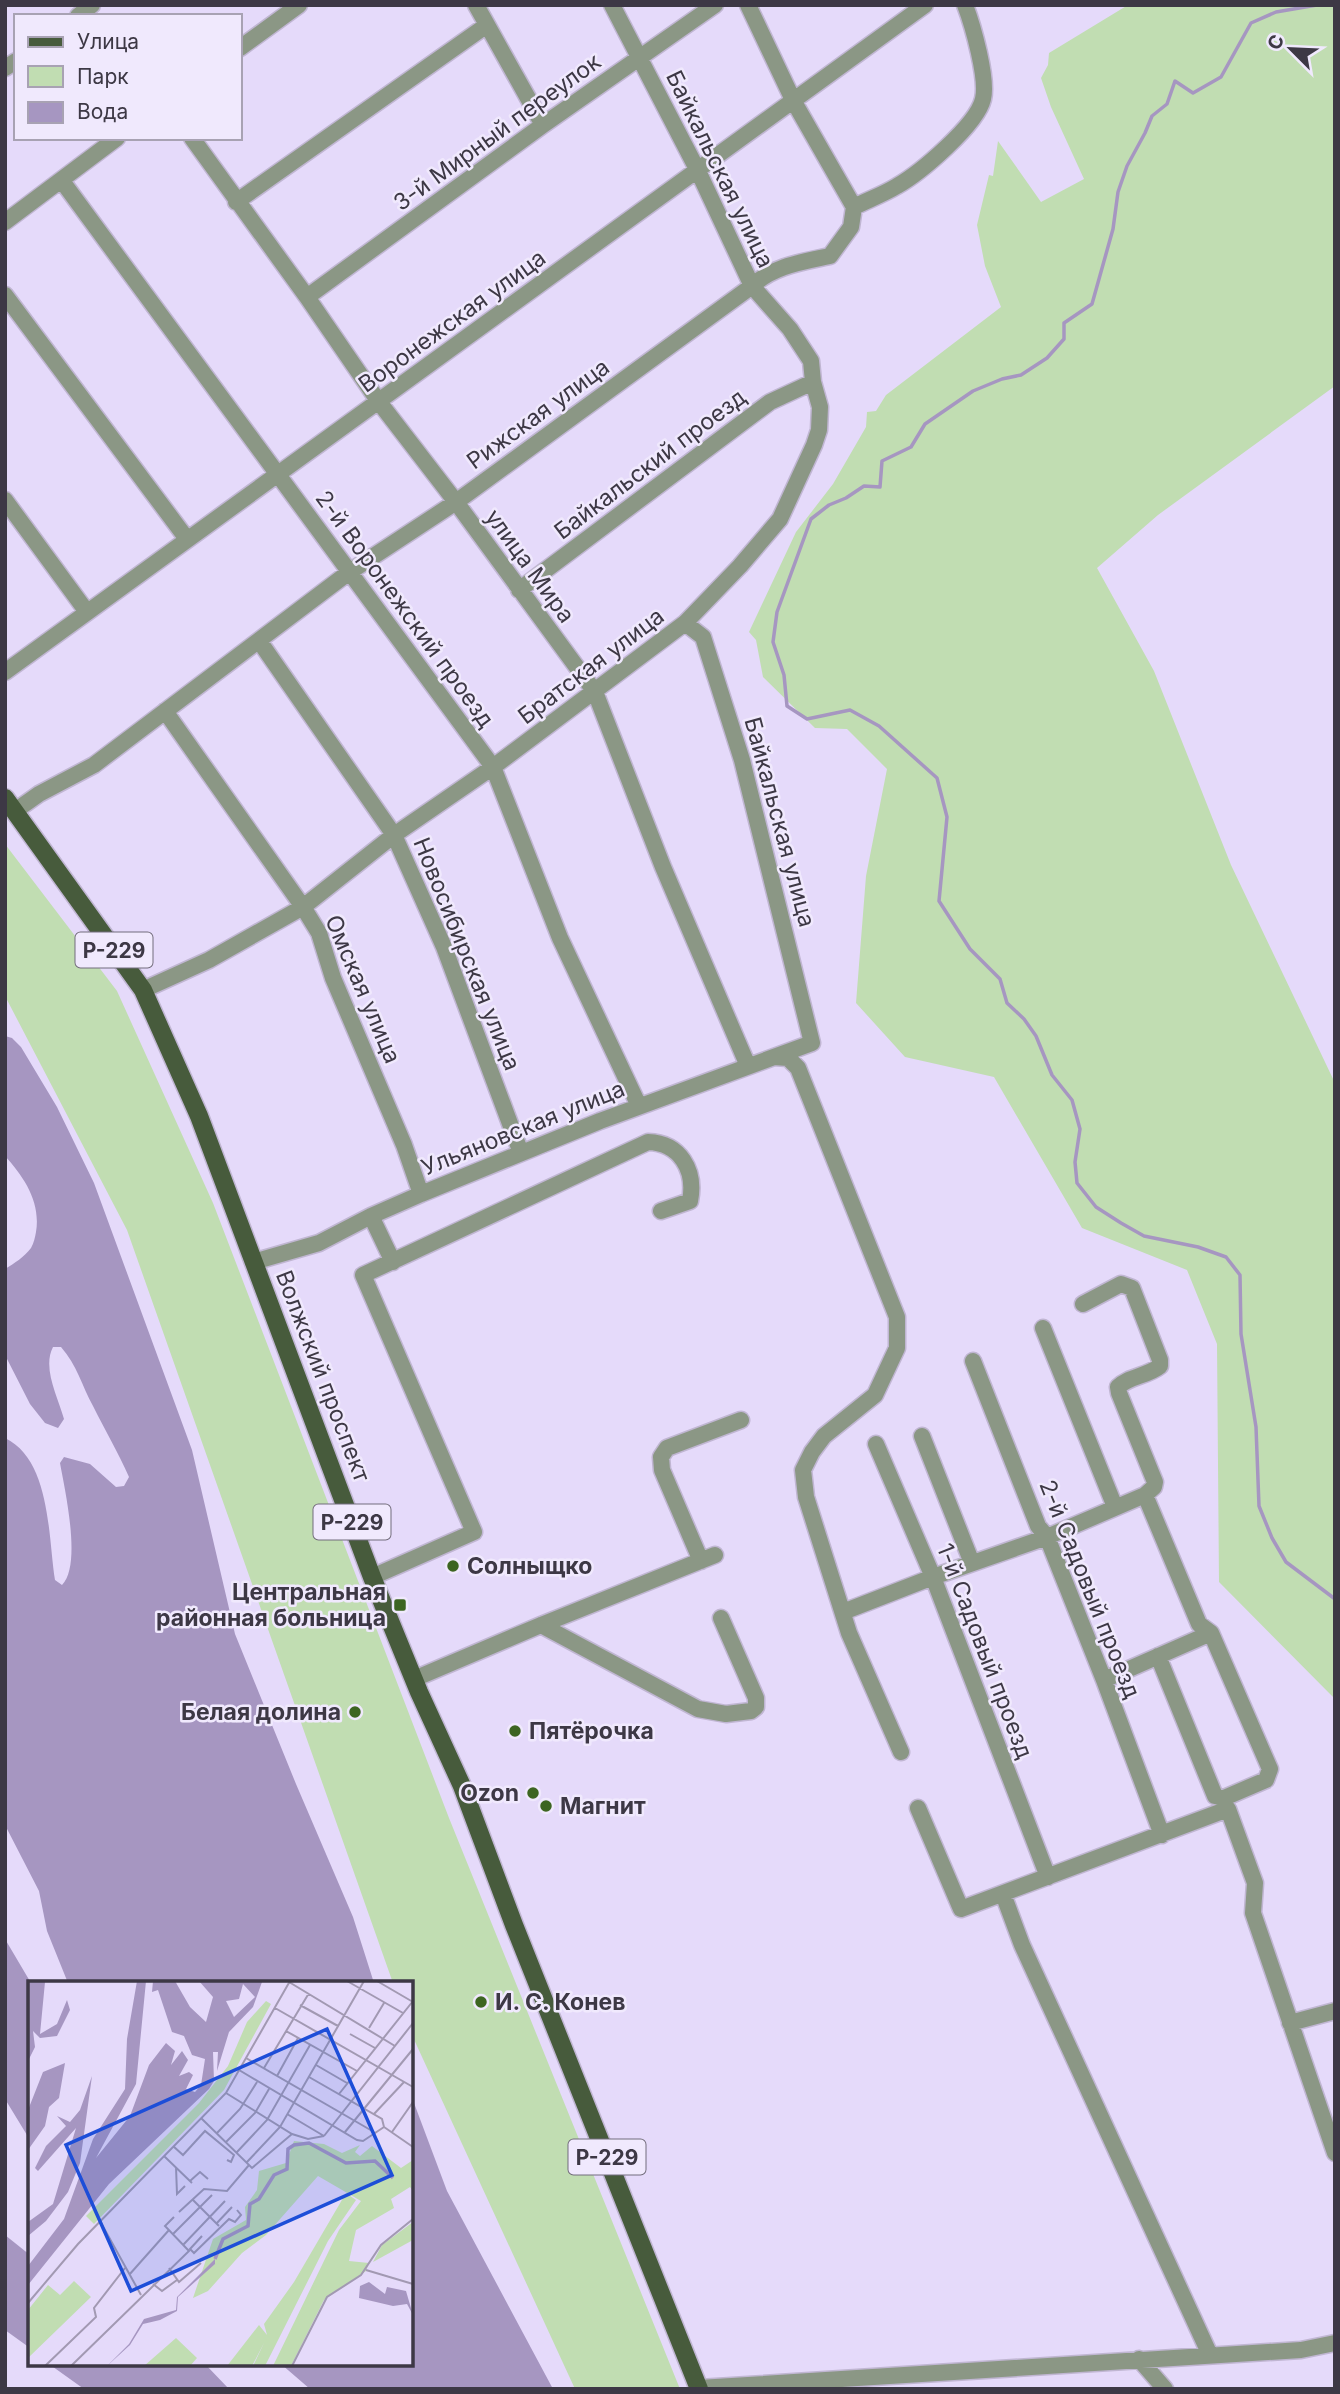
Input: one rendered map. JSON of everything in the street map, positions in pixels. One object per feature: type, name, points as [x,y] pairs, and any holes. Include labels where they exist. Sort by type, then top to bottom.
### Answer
[{"type":"main road","name":"Волжский проспект","points":[[10,805],[143,990],[199,1116],[372,1577],[462,1786],[514,1925],[699,2388]]},
{"type":"street","points":[[242,47],[299,5]]},
{"type":"street","points":[[477,5],[543,125]]},
{"type":"street","name":"Байкальская улица","points":[[612,5],[698,170],[752,286],[790,329],[811,361],[813,382]]},
{"type":"street","name":"3-й Мирный переулок","points":[[307,297],[543,125],[715,5]]},
{"type":"street","points":[[748,5],[794,102],[854,207],[899,185],[949,145],[971,122],[983,100],[982,78],[973,26],[965,5]]},
{"type":"street","name":"Воронежская улица","points":[[5,672],[925,5]]},
{"type":"street","points":[[236,202],[487,24]]},
{"type":"street","points":[[5,222],[114,140]]},
{"type":"street","name":"улица Мира","points":[[192,140],[307,297],[379,402],[456,502],[594,692],[663,867],[748,1066]]},
{"type":"street","name":"2-й Воронежский проезд","points":[[62,181],[493,767],[560,938],[639,1106]]},
{"type":"street","name":"Рижская улица","points":[[10,805],[39,794],[94,765],[348,573],[456,502],[752,286],[763,275],[792,264],[830,256],[851,228],[854,207]]},
{"type":"street","points":[[5,295],[187,539]]},
{"type":"street","name":"Байкальский проезд","points":[[519,590],[771,402],[813,382]]},
{"type":"street","name":"Братская улица","points":[[143,990],[209,960],[303,907],[394,835],[493,767],[685,623],[780,519],[819,430],[820,407],[813,382]]},
{"type":"street","points":[[5,500],[87,611]]},
{"type":"street","name":"Байкальская улица","points":[[685,623],[703,638],[742,760],[812,1043]]},
{"type":"street","name":"Новосибирская улица","points":[[260,642],[394,835],[444,947],[521,1153]]},
{"type":"street","name":"Омская улица","points":[[165,712],[319,933],[333,978],[404,1145],[421,1194]]},
{"type":"street","name":"Ульяновская улица","points":[[254,1262],[320,1243],[371,1216],[521,1153],[639,1106],[812,1043]]},
{"type":"street","points":[[774,1056],[789,1058],[798,1068],[897,1317],[897,1348],[875,1395],[824,1436],[803,1470],[806,1497],[849,1633],[901,1752]]},
{"type":"street","points":[[372,1577],[474,1532],[363,1275],[648,1142],[673,1147],[685,1164],[692,1187],[690,1201],[661,1211]]},
{"type":"street","points":[[371,1216],[393,1262]]},
{"type":"street","points":[[843,1612],[1048,1536],[1145,1495],[1154,1487],[1155,1482],[1118,1387],[1123,1382],[1155,1370],[1160,1366],[1160,1360],[1132,1288],[1121,1284],[1083,1304]]},
{"type":"street","points":[[1043,1328],[1115,1507]]},
{"type":"street","name":"2-й Садовый проезд","points":[[974,1361],[1038,1526],[1048,1536],[1162,1835]]},
{"type":"street","points":[[414,1679],[708,1558],[663,1470],[661,1457],[667,1448],[741,1420]]},
{"type":"street","points":[[922,1436],[972,1563]]},
{"type":"street","name":"1-й Садовый проезд","points":[[876,1444],[933,1577],[1048,1877]]},
{"type":"street","points":[[1145,1495],[1199,1624],[1211,1633],[1270,1769],[1266,1780],[1224,1798],[1215,1796],[1158,1656]]},
{"type":"street","points":[[541,1625],[698,1709],[726,1714],[751,1711],[756,1706],[756,1698],[721,1618]]},
{"type":"street","points":[[1104,1680],[1211,1633]]},
{"type":"street","points":[[918,1808],[961,1909],[1228,1809],[1255,1883],[1253,1913],[1335,2153]]},
{"type":"street","points":[[1003,1894],[1022,1945],[1210,2355]]},
{"type":"street","points":[[1290,2023],[1335,2011]]},
{"type":"street","points":[[699,2388],[1301,2350],[1335,2343]]},
{"type":"street","points":[[1139,2360],[1165,2389]]},
{"type":"green space","points":[[1128,5],[1335,5],[1335,386],[1158,515],[1097,568],[1154,671],[1231,865],[1335,1083],[1335,1699],[1219,1582],[1217,1344],[1187,1270],[1082,1228],[994,1077],[905,1057],[856,1003],[866,876],[887,769],[847,729],[815,728],[763,677],[756,640],[749,632],[796,532],[833,484],[866,427],[867,412],[876,411],[886,395],[1001,307],[985,266],[977,225],[989,175],[993,176],[998,141],[1041,202],[1084,179],[1051,107],[1041,78],[1048,65],[1049,53]]},
{"type":"green space","points":[[5,844],[117,991],[213,1203],[449,1818],[680,2389],[575,2389],[413,2037],[413,1981],[392,1981],[127,1230],[5,996]]},
{"type":"water","points":[[5,1036],[12,1038],[21,1047],[57,1107],[94,1183],[192,1450],[235,1634],[353,1917],[373,1981],[67,1981],[47,1931],[39,1891],[5,1825],[5,1438],[20,1449],[31,1463],[39,1481],[45,1501],[55,1580],[62,1585],[68,1575],[71,1545],[60,1463],[64,1457],[90,1464],[116,1487],[124,1486],[129,1477],[75,1368],[61,1347],[53,1347],[49,1364],[52,1383],[64,1419],[58,1428],[45,1423],[30,1404],[5,1355],[5,1269],[31,1248],[37,1221],[30,1191],[5,1156]]},
{"type":"water","points":[[5,1939],[30,1981],[28,2137],[5,2099]]},
{"type":"water","points":[[413,2100],[447,2191],[553,2389],[310,2389],[283,2366],[413,2366]]},
{"type":"water","points":[[5,2235],[28,2253],[28,2347],[5,2330]]},
{"type":"water","points":[[52,2366],[207,2366],[229,2389],[84,2389]]},
{"type":"waterway","points":[[1317,5],[1276,12],[1251,23],[1221,77],[1193,93],[1175,81],[1167,104],[1152,116],[1127,166],[1118,192],[1113,229],[1092,304],[1064,323],[1064,339],[1047,358],[1021,375],[1002,379],[973,391],[925,424],[911,447],[882,461],[880,487],[864,486],[829,505],[811,519],[777,612],[773,642],[784,675],[787,706],[807,719],[850,710],[879,726],[937,778],[947,817],[939,901],[970,949],[1000,979],[1007,1003],[1024,1019],[1036,1036],[1052,1075],[1072,1100],[1080,1129],[1075,1162],[1077,1183],[1096,1207],[1144,1236],[1198,1247],[1226,1257],[1240,1275],[1241,1334],[1256,1427],[1259,1506],[1272,1538],[1286,1562],[1335,1599]]},
{"type":"place","name":"Солныщко","points":[[453,1566]]},
{"type":"place","name":"Центральная районная больница","points":[[400,1605]]},
{"type":"place","name":"Белая долина","points":[[355,1712]]},
{"type":"place","name":"Пятёрочка","points":[[515,1731]]},
{"type":"place","name":"Ozon","points":[[533,1793]]},
{"type":"place","name":"Магнит","points":[[546,1806]]},
{"type":"place","name":"И. С. Конев","points":[[481,2002]]}]
